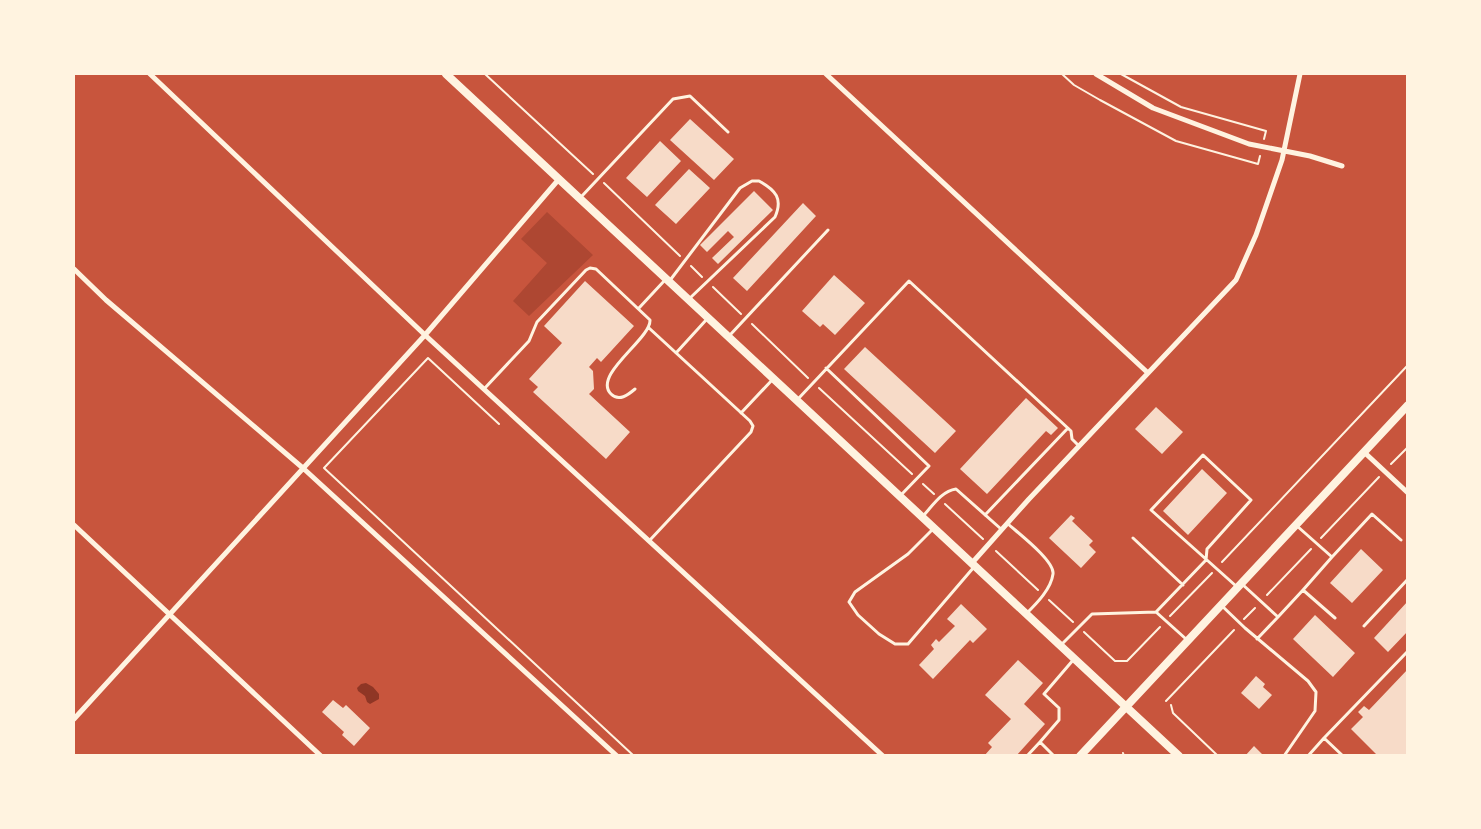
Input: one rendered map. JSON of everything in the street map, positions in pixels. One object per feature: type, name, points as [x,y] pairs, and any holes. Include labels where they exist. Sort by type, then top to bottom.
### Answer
[{"type":"main road","points":[[446,74],[1179,756]]},
{"type":"main road","points":[[1080,756],[1407,405]]},
{"type":"street","points":[[150,74],[425,335],[883,756]]},
{"type":"street","points":[[826,74],[1148,373]]},
{"type":"street","points":[[1096,74],[1153,108],[1249,144],[1310,156],[1341,166]]},
{"type":"street","points":[[973,564],[988,544],[1236,280],[1256,235],[1284,151],[1300,74]]},
{"type":"street","points":[[74,719],[425,335],[559,179]]},
{"type":"street","points":[[74,269],[106,300],[304,469],[617,756]]},
{"type":"street","points":[[1364,452],[1407,493]]},
{"type":"street","points":[[74,525],[321,756]]},
{"type":"lane","points":[[580,198],[673,99],[690,96],[728,132]]},
{"type":"lane","points":[[638,308],[668,280],[740,188],[752,181],[766,184],[776,194],[779,201],[775,217],[688,299]]},
{"type":"lane","points":[[729,337],[828,230]]},
{"type":"lane","points":[[484,389],[529,341],[537,322],[588,268],[596,269],[650,320],[649,328],[608,380],[609,393],[617,398],[626,397],[634,389]]},
{"type":"lane","points":[[796,400],[909,281],[1068,428],[1072,439],[1079,446]]},
{"type":"lane","points":[[676,353],[708,318]]},
{"type":"lane","points":[[649,328],[752,424],[751,432],[650,540]]},
{"type":"lane","points":[[826,368],[930,466],[900,496]]},
{"type":"lane","points":[[741,413],[774,378]]},
{"type":"lane","points":[[985,515],[1068,428]]},
{"type":"lane","points":[[1061,645],[1092,614],[1156,612],[1206,560],[1207,549],[1251,500],[1203,455],[1151,510],[1206,560],[1262,601],[1278,617]]},
{"type":"lane","points":[[922,517],[948,490],[956,489],[1001,530]]},
{"type":"lane","points":[[1257,639],[1372,514],[1401,540]]},
{"type":"lane","points":[[1007,524],[1051,563],[1053,574],[1043,595],[1027,614]]},
{"type":"lane","points":[[1296,524],[1332,557]]},
{"type":"lane","points":[[934,527],[909,554],[855,592],[849,602],[858,615],[895,644],[908,644],[973,564]]},
{"type":"lane","points":[[1133,538],[1183,585]]},
{"type":"lane","points":[[1364,626],[1407,579]]},
{"type":"lane","points":[[1303,590],[1335,618]]},
{"type":"lane","points":[[1221,604],[1257,639],[1308,681],[1316,692],[1315,711],[1284,756]]},
{"type":"lane","points":[[1156,612],[1187,640]]},
{"type":"lane","points":[[1308,756],[1407,651]]},
{"type":"lane","points":[[1027,756],[1059,720],[1059,708],[1044,694],[1075,658]]},
{"type":"lane","points":[[1324,738],[1343,756]]},
{"type":"lane","points":[[1040,742],[1054,756]]},
{"type":"path","points":[[485,74],[1115,661],[1127,662],[1407,365]]},
{"type":"path","points":[[1062,74],[1074,85],[1091,95],[1176,141],[1258,164],[1266,131],[1181,107],[1121,74]]},
{"type":"path","points":[[499,424],[428,358],[324,468],[634,756]]},
{"type":"path","points":[[1166,701],[1407,447]]},
{"type":"path","points":[[1170,705],[1173,713],[1218,756]]},
{"type":"shaded area","points":[[547,212],[593,255],[529,316],[513,301],[547,263],[521,239]]},
{"type":"shaded area","points":[[366,683],[379,694],[379,699],[370,704],[357,688]]},
{"type":"building","points":[[690,119],[734,159],[714,180],[670,140]]},
{"type":"building","points":[[660,141],[681,161],[647,197],[626,178]]},
{"type":"building","points":[[689,169],[710,188],[676,224],[655,205]]},
{"type":"building","points":[[754,191],[773,210],[718,264],[712,258],[734,237],[728,231],[707,252],[700,245]]},
{"type":"building","points":[[803,203],[816,216],[747,291],[733,278]]},
{"type":"building","points":[[834,275],[865,303],[835,335],[823,324],[820,327],[802,311]]},
{"type":"building","points":[[585,281],[634,326],[601,362],[597,358],[589,367],[593,371],[594,389],[589,394],[630,432],[606,459],[533,392],[538,387],[529,379],[562,343],[544,326]]},
{"type":"building","points":[[865,347],[956,431],[935,453],[844,369]]},
{"type":"building","points":[[1026,398],[1058,428],[1051,435],[1046,431],[987,494],[960,469]]},
{"type":"building","points":[[1156,407],[1183,432],[1162,454],[1135,429]]},
{"type":"building","points":[[1202,469],[1227,493],[1188,535],[1163,511]]},
{"type":"building","points":[[1071,515],[1075,518],[1072,521],[1093,541],[1089,545],[1096,552],[1081,568],[1049,538]]},
{"type":"building","points":[[1361,549],[1383,570],[1352,603],[1330,583]]},
{"type":"building","points":[[1408,601],[1408,631],[1388,652],[1374,638]]},
{"type":"building","points":[[961,604],[987,629],[973,643],[970,640],[933,679],[919,665],[934,649],[931,645],[936,639],[939,642],[955,626],[947,619]]},
{"type":"building","points":[[1315,615],[1355,653],[1333,677],[1293,639]]},
{"type":"building","points":[[1018,660],[1043,683],[1024,704],[1045,724],[1016,756],[984,756],[992,747],[988,743],[1011,719],[985,695]]},
{"type":"building","points":[[1408,669],[1408,756],[1378,756],[1351,729],[1363,717],[1358,712],[1364,706],[1369,710]]},
{"type":"building","points":[[1256,676],[1272,695],[1259,709],[1241,693]]},
{"type":"building","points":[[333,700],[343,708],[346,705],[370,728],[354,746],[342,735],[344,732],[322,712]]},
{"type":"building","points":[[1254,746],[1264,756],[1245,756]]}]
